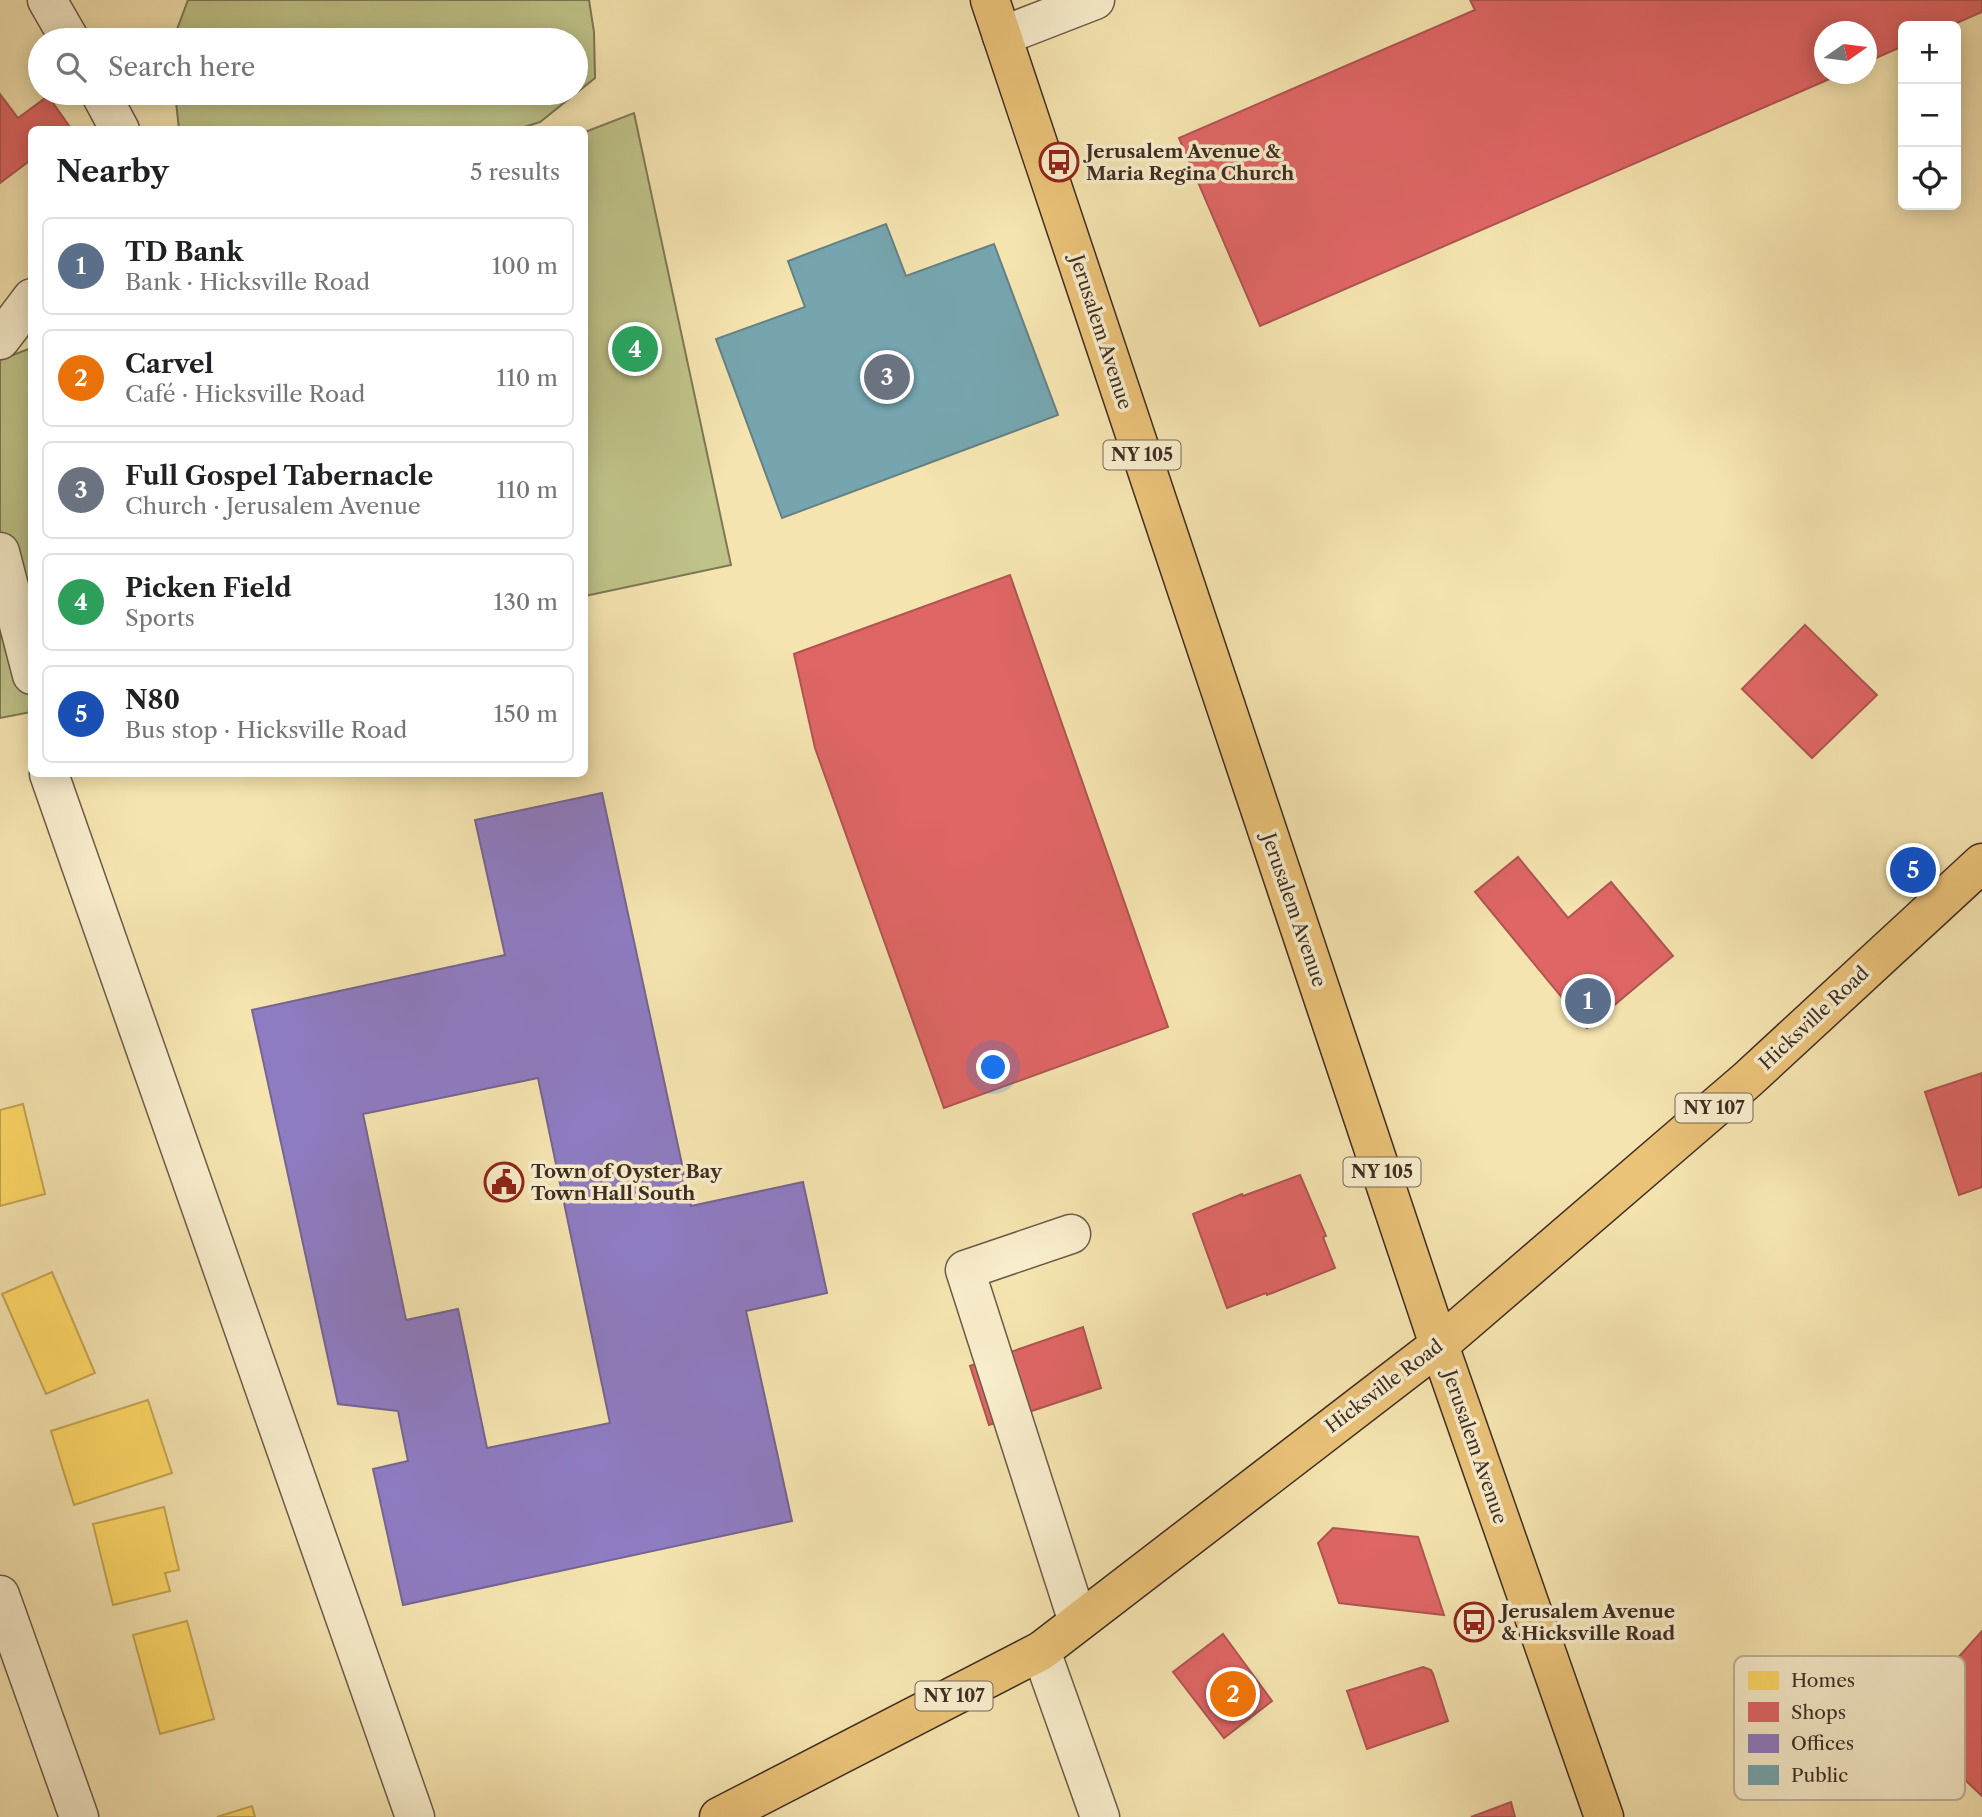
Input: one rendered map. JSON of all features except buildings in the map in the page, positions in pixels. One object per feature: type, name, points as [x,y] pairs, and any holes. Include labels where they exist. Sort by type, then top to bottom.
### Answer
[{"type":"main road","name":"Jerusalem Avenue","points":[[990,0],[1439,1345],[1604,1817]]},
{"type":"main road","name":"Hicksville Road","points":[[719,1817],[1041,1650],[1439,1345],[1747,1080],[1982,863]]},
{"type":"street","points":[[47,0],[63,28]]},
{"type":"street","points":[[1002,36],[1095,0]]},
{"type":"street","points":[[106,105],[118,126]]},
{"type":"street","points":[[0,340],[28,303]]},
{"type":"street","points":[[0,552],[28,660]]},
{"type":"street","points":[[50,777],[415,1817]]},
{"type":"street","points":[[1071,1234],[965,1270],[1078,1622]]},
{"type":"street","points":[[0,1595],[79,1817]]},
{"type":"street","points":[[1041,1650],[1100,1817]]},
{"type":"green space","points":[[188,0],[589,0],[594,32],[595,78],[588,84],[588,28],[178,28]]},
{"type":"green space","points":[[176,105],[561,105],[540,122],[527,126],[179,126]]},
{"type":"green space","points":[[634,113],[731,565],[588,595],[588,131]]},
{"type":"green space","points":[[28,349],[28,713],[0,718],[0,360]]},
{"type":"place","name":"Jerusalem Avenue & Maria Regina Church","points":[[1059,162]]},
{"type":"place","name":"Picken Field","points":[[635,349]]},
{"type":"place","name":"Full Gospel Tabernacle","points":[[887,377]]},
{"type":"place","name":"N80","points":[[1913,870]]},
{"type":"place","name":"TD Bank","points":[[1588,1001]]},
{"type":"place","name":"Town of Oyster Bay Town Hall South","points":[[504,1182]]},
{"type":"place","name":"Jerusalem Avenue & Hicksville Road","points":[[1474,1622]]},
{"type":"place","name":"Carvel","points":[[1233,1694]]}]
